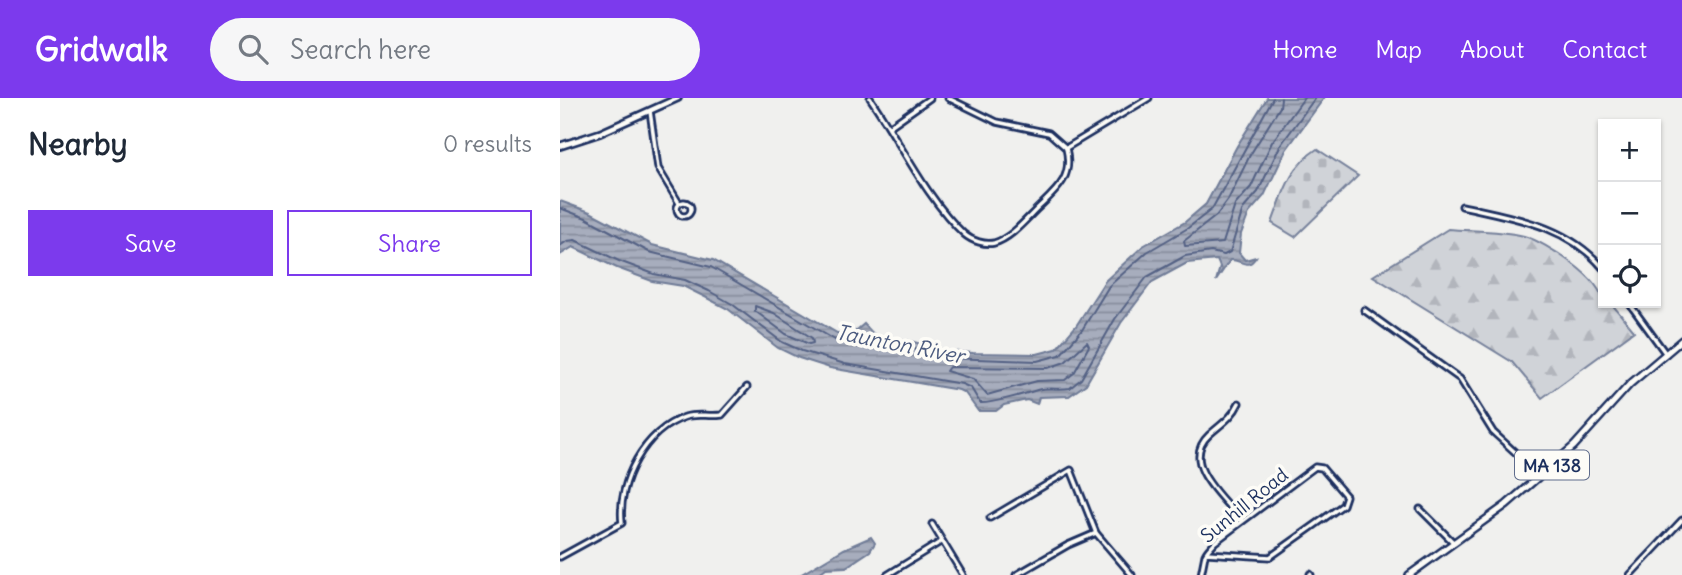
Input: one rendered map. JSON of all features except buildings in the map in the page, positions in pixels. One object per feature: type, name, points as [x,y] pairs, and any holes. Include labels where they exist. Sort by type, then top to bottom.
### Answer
[{"type":"main road","points":[[560,146],[600,133],[678,98]]},
{"type":"main road","name":"MA 138","points":[[1409,575],[1454,544],[1574,446],[1630,384],[1682,340]]},
{"type":"street","points":[[870,98],[907,158],[963,233],[982,243],[995,243],[1006,237],[1061,186],[1069,168],[1066,148],[1049,133],[997,122],[948,98]]},
{"type":"street","points":[[889,127],[930,98]]},
{"type":"street","points":[[1066,148],[1149,98]]},
{"type":"street","points":[[650,109],[657,168],[679,203],[679,213],[688,214],[689,204],[679,203]]},
{"type":"street","points":[[1462,206],[1552,229],[1582,247],[1598,263]]},
{"type":"street","points":[[1633,308],[1665,354]]},
{"type":"street","points":[[1364,310],[1460,379],[1493,432],[1540,475]]},
{"type":"street","points":[[560,557],[622,523],[620,503],[626,483],[644,449],[657,433],[689,416],[722,415],[747,387]]},
{"type":"street","points":[[1240,403],[1231,417],[1203,441],[1198,458],[1202,471],[1242,521]]},
{"type":"street","name":"Sunhill Road","points":[[1201,575],[1206,553],[1242,521],[1319,467],[1345,494],[1346,500],[1270,557],[1206,553]]},
{"type":"street","points":[[990,517],[1071,470],[1096,533],[1132,575]]},
{"type":"street","points":[[1420,509],[1454,544]]},
{"type":"street","points":[[1630,575],[1682,520]]},
{"type":"street","points":[[932,524],[963,575]]},
{"type":"street","points":[[1016,575],[1068,545],[1096,533]]},
{"type":"street","points":[[887,575],[942,541]]},
{"type":"green space","points":[[1317,149],[1358,176],[1295,237],[1272,223],[1294,172]]},
{"type":"green space","points":[[1448,229],[1515,234],[1545,246],[1584,273],[1598,290],[1598,308],[1615,308],[1634,331],[1542,398],[1512,362],[1373,276]]},
{"type":"water","name":"Taunton River","points":[[1267,98],[1324,98],[1286,150],[1264,196],[1249,213],[1241,234],[1239,253],[1245,260],[1256,257],[1253,261],[1247,264],[1230,260],[1216,281],[1220,267],[1217,260],[1187,263],[1152,282],[1121,323],[1086,384],[1069,396],[1039,397],[1037,404],[1027,400],[1004,405],[996,411],[978,411],[965,393],[959,390],[830,368],[778,348],[728,309],[683,286],[652,281],[573,247],[560,255],[560,201],[590,212],[652,245],[713,260],[837,333],[851,335],[864,324],[878,339],[910,341],[948,351],[1037,354],[1056,349],[1076,326],[1105,281],[1143,246],[1185,222],[1206,204]]},
{"type":"water","points":[[871,537],[875,543],[870,551],[846,567],[826,568],[817,575],[800,575],[844,549]]}]
